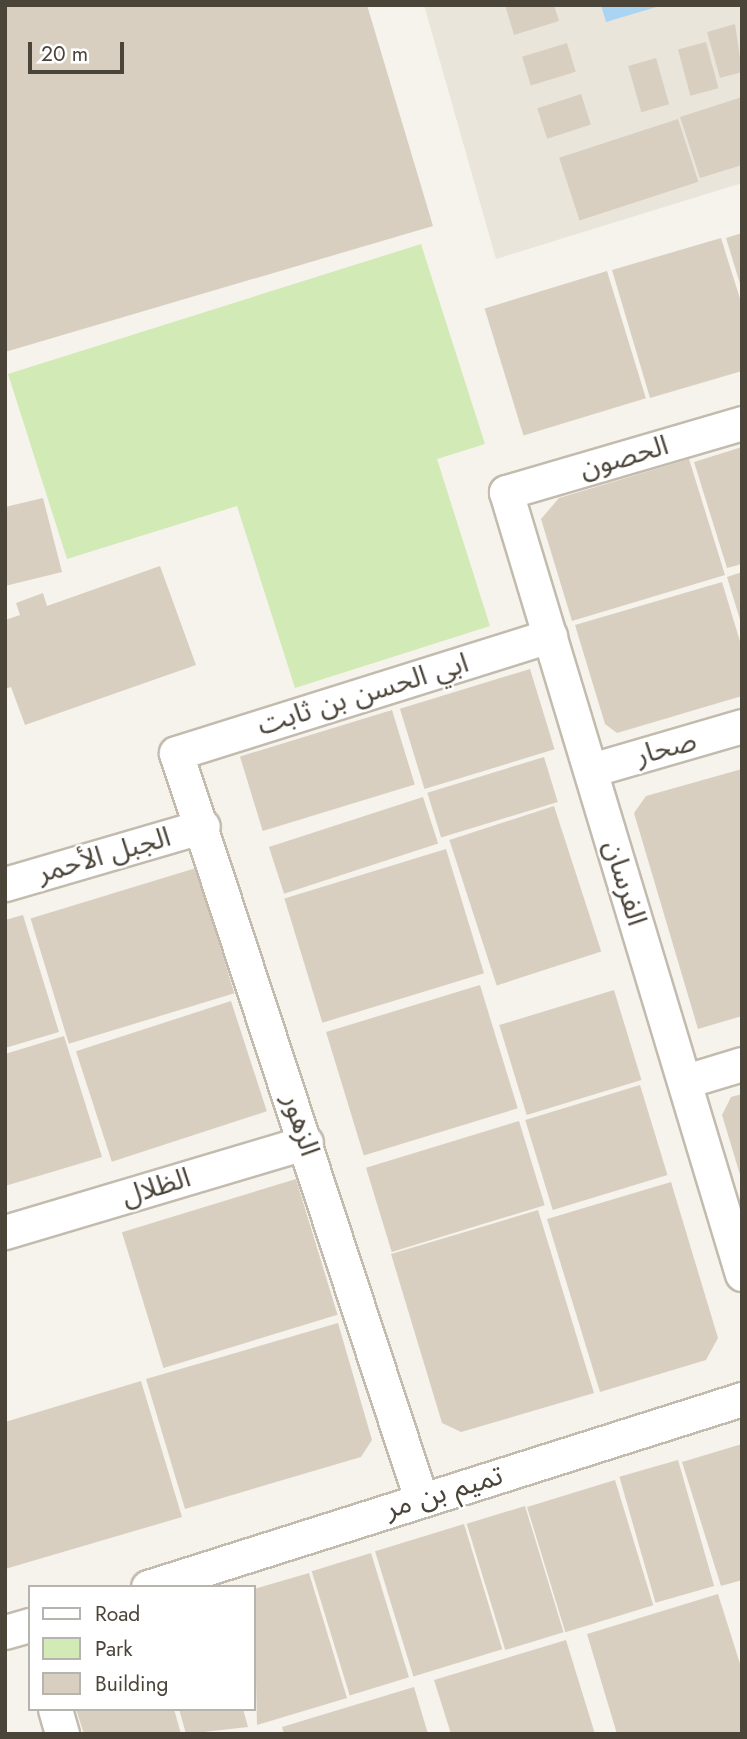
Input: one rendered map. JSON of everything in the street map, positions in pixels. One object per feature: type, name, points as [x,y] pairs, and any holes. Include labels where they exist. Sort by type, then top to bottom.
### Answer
[{"type":"street","name":"الحصون","points":[[506,492],[742,423]]},
{"type":"street","name":"الفرسان","points":[[506,492],[686,1081],[742,1274]]},
{"type":"street","name":"ابي الحسن بن ثابت","points":[[176,753],[550,636]]},
{"type":"street","name":"صحار","points":[[591,770],[742,726]]},
{"type":"street","name":"الزهور","points":[[176,753],[203,826],[421,1499]]},
{"type":"street","name":"الجبل الأحمر","points":[[5,884],[203,826]]},
{"type":"street","points":[[686,1081],[742,1064]]},
{"type":"street","name":"الظلال","points":[[5,1232],[306,1142]]},
{"type":"street","name":"تميم بن مر","points":[[154,1585],[742,1399]]},
{"type":"street","points":[[5,1632],[28,1626]]},
{"type":"street","points":[[56,1711],[62,1734]]},
{"type":"shaded area","points":[[424,5],[742,5],[742,183],[496,259]]},
{"type":"green space","points":[[421,244],[485,444],[437,459],[490,626],[295,688],[237,506],[67,559],[8,374]]},
{"type":"water","points":[[601,5],[663,5],[606,22]]},
{"type":"building","points":[[5,5],[367,5],[433,226],[5,352]]},
{"type":"building","points":[[505,5],[554,5],[559,21],[514,35]]},
{"type":"building","points":[[735,24],[742,72],[720,78],[707,32]]},
{"type":"building","points":[[706,42],[718,88],[690,96],[678,50]]},
{"type":"building","points":[[567,43],[576,72],[531,85],[522,57]]},
{"type":"building","points":[[656,58],[669,104],[641,112],[628,66]]},
{"type":"building","points":[[581,94],[591,124],[547,139],[537,108]]},
{"type":"building","points":[[742,97],[742,165],[700,178],[680,117]]},
{"type":"building","points":[[678,119],[698,182],[580,220],[559,158]]},
{"type":"building","points":[[742,233],[742,287],[741,287],[726,238]]},
{"type":"building","points":[[721,238],[742,305],[742,371],[650,398],[612,270]]},
{"type":"building","points":[[607,271],[646,398],[523,436],[485,308]]},
{"type":"building","points":[[742,447],[742,564],[727,568],[694,462]]},
{"type":"building","points":[[689,459],[725,575],[572,621],[541,519],[559,498]]},
{"type":"building","points":[[43,498],[62,572],[5,586],[5,507]]},
{"type":"building","points":[[160,566],[196,665],[25,725],[11,687],[5,689],[5,620],[20,615],[16,603],[43,593],[47,606]]},
{"type":"building","points":[[742,572],[742,623],[741,623],[727,577]]},
{"type":"building","points":[[722,582],[742,648],[742,696],[617,733],[605,724],[575,625]]},
{"type":"building","points":[[530,669],[555,749],[425,789],[400,709]]},
{"type":"building","points":[[392,710],[415,785],[263,831],[240,756]]},
{"type":"building","points":[[544,757],[558,802],[441,838],[427,793]]},
{"type":"building","points":[[742,769],[742,1016],[698,1029],[634,813],[646,796]]},
{"type":"building","points":[[423,797],[438,844],[284,894],[269,847]]},
{"type":"building","points":[[554,806],[601,952],[497,986],[449,840]]},
{"type":"building","points":[[446,849],[484,973],[322,1023],[284,898]]},
{"type":"building","points":[[196,868],[234,993],[69,1044],[31,919]]},
{"type":"building","points":[[23,915],[59,1032],[5,1048],[5,920]]},
{"type":"building","points":[[480,985],[518,1108],[364,1155],[326,1032]]},
{"type":"building","points":[[614,990],[641,1080],[527,1115],[499,1025]]},
{"type":"building","points":[[231,1001],[267,1111],[112,1162],[76,1051]]},
{"type":"building","points":[[64,1036],[102,1157],[5,1186],[5,1054]]},
{"type":"building","points":[[640,1085],[667,1175],[553,1210],[525,1120]]},
{"type":"building","points":[[742,1094],[741,1178],[722,1115],[731,1097]]},
{"type":"building","points":[[519,1121],[545,1205],[392,1252],[366,1168]]},
{"type":"building","points":[[296,1179],[338,1315],[163,1368],[122,1232]]},
{"type":"building","points":[[671,1182],[718,1338],[706,1360],[600,1392],[547,1219]]},
{"type":"building","points":[[538,1210],[594,1393],[461,1432],[442,1423],[391,1254]]},
{"type":"building","points":[[338,1323],[372,1440],[361,1457],[185,1509],[146,1379]]},
{"type":"building","points":[[141,1381],[182,1517],[5,1569],[5,1422]]},
{"type":"building","points":[[742,1444],[742,1580],[721,1586],[682,1462]]},
{"type":"building","points":[[678,1460],[714,1586],[655,1603],[619,1477]]},
{"type":"building","points":[[615,1480],[653,1605],[565,1632],[527,1507]]},
{"type":"building","points":[[525,1506],[564,1632],[505,1650],[467,1524]]},
{"type":"building","points":[[464,1524],[502,1649],[413,1676],[375,1551]]},
{"type":"building","points":[[371,1553],[409,1677],[350,1695],[312,1571]]},
{"type":"building","points":[[309,1573],[347,1698],[257,1725],[256,1588]]},
{"type":"building","points":[[718,1594],[742,1670],[742,1734],[617,1734],[587,1634]]},
{"type":"building","points":[[566,1640],[595,1734],[451,1734],[434,1680]]},
{"type":"building","points":[[414,1687],[428,1734],[284,1734],[282,1727]]},
{"type":"building","points":[[77,1711],[175,1711],[181,1734],[84,1734]]},
{"type":"building","points":[[180,1711],[244,1711],[248,1727],[186,1734]]}]
